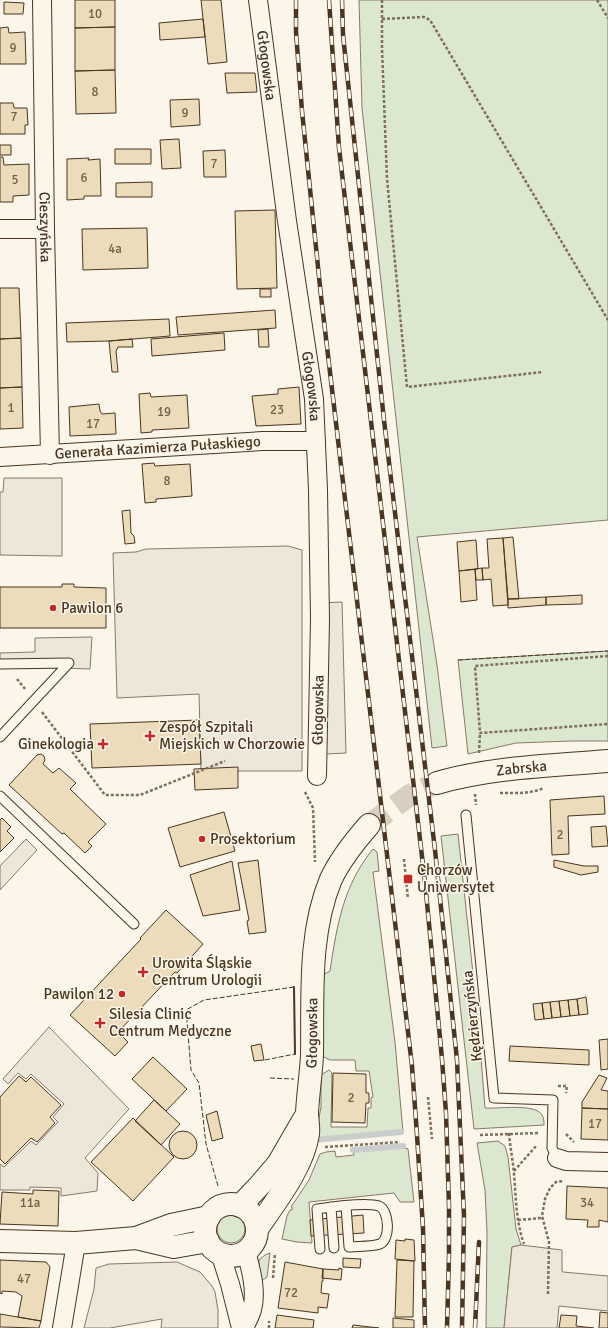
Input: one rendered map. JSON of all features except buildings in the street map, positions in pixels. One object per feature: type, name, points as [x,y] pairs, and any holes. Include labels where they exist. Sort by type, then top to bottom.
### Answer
[{"type":"street","name":"Cieszyńska","points":[[42,0],[44,229],[50,455]]},
{"type":"street","name":"Głogowska","points":[[258,0],[287,221],[314,399],[318,490],[320,619],[317,776]]},
{"type":"street","points":[[0,228],[44,229]]},
{"type":"street","name":"Generała Kazimierza Pułaskiego","points":[[0,458],[263,441],[316,441]]},
{"type":"street","name":"Zabrska","points":[[437,783],[471,774],[524,768],[608,762]]},
{"type":"street","name":"Głogowska","points":[[257,1229],[291,1177],[303,1153],[308,1133],[307,1112],[311,1066],[314,960],[320,916],[328,889],[339,864],[354,841],[369,825]]},
{"type":"street","name":"Głogowska","points":[[240,1206],[278,1164],[307,1112]]},
{"type":"street","points":[[557,1158],[566,1161],[608,1162]]},
{"type":"street","points":[[136,1238],[174,1247],[214,1247],[228,1256],[238,1256],[246,1251],[254,1242],[257,1229],[256,1221],[247,1209],[231,1204],[222,1205],[215,1210],[205,1224],[205,1233],[214,1247],[230,1284],[241,1328]]},
{"type":"street","points":[[0,1241],[76,1243],[136,1238],[171,1225],[209,1217]]},
{"type":"street","points":[[62,1328],[76,1243]]},
{"type":"street","points":[[244,1328],[252,1310],[253,1292],[246,1251]]},
{"type":"lane","points":[[0,736],[69,663],[3,664]]},
{"type":"lane","points":[[0,796],[134,924]]},
{"type":"lane","name":"Kędzierzyńska","points":[[466,815],[494,1098],[553,1100],[552,1148],[557,1158]]},
{"type":"lane","points":[[320,1249],[317,1209],[331,1207],[346,1206],[363,1205],[377,1206],[385,1213],[387,1233],[386,1239],[381,1244],[349,1247],[346,1206]]},
{"type":"lane","points":[[331,1207],[334,1248]]},
{"type":"path","points":[[382,0],[382,48],[387,178],[407,387],[543,372]]},
{"type":"path","points":[[597,0],[608,18]]},
{"type":"path","points":[[382,19],[424,17],[430,20],[608,320]]},
{"type":"path","points":[[479,756],[480,733],[475,666],[608,656]]},
{"type":"path","points":[[3,664],[105,795],[140,795],[225,761]]},
{"type":"path","points":[[480,733],[608,724]]},
{"type":"path","points":[[515,794],[535,791]]},
{"type":"path","points":[[305,792],[312,808],[315,856],[314,869]]},
{"type":"path","points":[[475,792],[477,808]]},
{"type":"path","points":[[404,859],[408,899]]},
{"type":"path","points":[[551,1086],[566,1086],[566,1094]]},
{"type":"path","points":[[428,1097],[432,1139]]},
{"type":"path","points":[[509,1133],[518,1220],[520,1234],[524,1244]]},
{"type":"path","points":[[514,1172],[538,1145],[536,1133]]},
{"type":"path","points":[[480,1135],[542,1133]]},
{"type":"path","points":[[323,1147],[400,1142]]},
{"type":"path","points":[[548,1294],[549,1242],[542,1218],[545,1200],[550,1188],[556,1182],[570,1180]]},
{"type":"path","points":[[518,1220],[542,1218]]},
{"type":"green space","points":[[359,0],[608,0],[608,520],[417,537],[437,665],[447,746],[432,748],[362,108]]},
{"type":"green space","points":[[608,651],[608,741],[516,743],[468,754],[458,660]]},
{"type":"green space","points":[[458,834],[478,1020],[485,1108],[516,1107],[532,1109],[538,1111],[542,1115],[544,1125],[474,1129],[441,836]]},
{"type":"green space","points":[[373,849],[377,852],[379,871],[373,872],[395,1042],[403,1132],[315,1139],[321,1107],[321,1075],[329,1070],[332,1073],[331,1127],[367,1127],[368,1108],[371,1108],[371,1098],[373,1097],[369,1071],[356,1071],[355,1060],[330,1060],[322,1056],[323,975],[330,971],[335,938],[348,892],[363,863]]},
{"type":"green space","points":[[498,1141],[505,1146],[508,1157],[516,1229],[521,1245],[512,1247],[504,1328],[486,1328],[487,1232],[485,1190],[477,1143]]},
{"type":"green space","points":[[402,1147],[408,1149],[414,1202],[400,1202],[394,1193],[309,1202],[312,1243],[282,1239],[287,1216],[290,1210],[292,1210],[291,1207],[309,1180],[320,1154],[335,1151],[336,1157],[354,1155],[353,1150]]},
{"type":"green space","points":[[231,1215],[241,1219],[245,1229],[241,1239],[231,1243],[221,1239],[217,1229],[221,1219]]},
{"type":"green space","points":[[270,1253],[267,1277],[263,1280],[259,1280],[259,1260]]},
{"type":"shaded area","points":[[4,478],[62,478],[62,556],[0,555],[0,492],[3,492]]},
{"type":"shaded area","points":[[288,546],[302,550],[302,771],[201,771],[199,694],[117,698],[113,553],[136,552],[146,549]]},
{"type":"shaded area","points":[[342,602],[346,753],[326,754],[322,603]]},
{"type":"shaded area","points":[[92,637],[90,669],[0,666],[0,653],[35,652],[35,638]]},
{"type":"shaded area","points":[[26,839],[37,850],[0,890],[0,866]]},
{"type":"shaded area","points":[[49,1027],[129,1109],[85,1158],[98,1173],[97,1191],[61,1196],[61,1188],[30,1187],[30,1190],[0,1190],[0,1164],[4,1167],[31,1141],[36,1145],[58,1122],[53,1117],[64,1104],[31,1074],[26,1079],[18,1073],[8,1084],[3,1079]]},
{"type":"shaded area","points":[[521,1245],[562,1250],[563,1272],[608,1276],[608,1311],[559,1306],[557,1328],[504,1328],[512,1247]]},
{"type":"shaded area","points":[[177,1262],[200,1272],[212,1286],[215,1292],[218,1310],[218,1328],[161,1328],[162,1319],[110,1328],[84,1328],[94,1289],[96,1268],[109,1264]]},
{"type":"waterway","points":[[314,1140],[401,1132]]},
{"type":"waterway","points":[[353,1150],[403,1146]]},
{"type":"tunnel","points":[[369,825],[410,795],[437,783]]},
{"type":"railway","points":[[296,0],[296,32],[302,111],[321,296],[412,1066],[423,1228],[425,1328]]},
{"type":"railway","points":[[329,0],[339,148],[425,882],[442,1059],[446,1113],[449,1206],[447,1328]]},
{"type":"railway","points":[[342,0],[343,35],[384,420],[435,850],[457,1060],[464,1216],[462,1328]]},
{"type":"railway","points":[[475,1328],[479,1242]]},
{"type":"fence","points":[[458,660],[608,651]]},
{"type":"fence","points":[[218,1186],[206,1144],[199,1083],[191,1070],[186,1010],[204,1000],[294,987]]},
{"type":"fence","points":[[265,1060],[295,1054]]},
{"type":"fence","points":[[270,1078],[294,1079]]},
{"type":"wall","points":[[294,987],[295,1054]]},
{"type":"place","name":"Pawilon 6","points":[[53,608]]},
{"type":"place","name":"Zespół Szpitali Miejskich w Chorzowie","points":[[150,736]]},
{"type":"place","name":"Ginekologia","points":[[103,744]]},
{"type":"place","name":"Prosektorium","points":[[202,839]]},
{"type":"place","name":"Chorzów Uniwersytet","points":[[408,879]]},
{"type":"place","name":"Urowita Śląskie Centrum Urologii","points":[[143,972]]},
{"type":"place","name":"Pawilon 12","points":[[122,994]]},
{"type":"place","name":"Silesia Clinic Centrum Medyczne","points":[[100,1023]]}]
